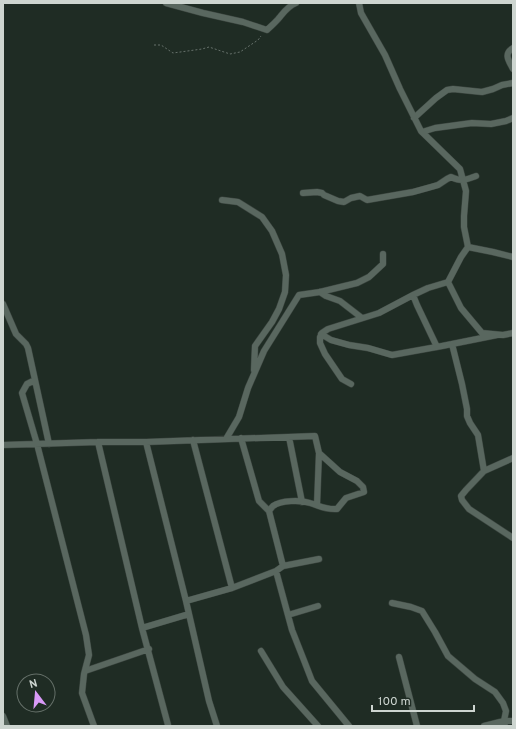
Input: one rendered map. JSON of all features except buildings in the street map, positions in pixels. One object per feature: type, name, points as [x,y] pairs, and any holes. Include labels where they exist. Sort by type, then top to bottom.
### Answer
[{"type":"street","points":[[166,3],[243,22],[267,30],[278,19],[284,10],[296,3]]},
{"type":"street","points":[[351,384],[342,379],[324,354],[320,343],[321,334],[328,329],[379,312],[413,295],[448,282],[468,247],[464,227],[466,191],[460,169],[422,132],[400,89],[385,55],[362,13],[359,3]]},
{"type":"street","points":[[513,48],[508,53],[508,58],[513,69]]},
{"type":"street","points":[[414,118],[447,90],[453,89],[482,92],[513,82]]},
{"type":"street","points":[[422,132],[435,128],[472,123],[491,124],[513,118]]},
{"type":"street","points":[[303,193],[322,193],[334,200],[344,202],[351,198],[360,196],[366,200],[413,192],[438,185],[451,177],[457,180],[463,180],[476,176]]},
{"type":"street","points":[[222,200],[238,202],[262,218],[272,231],[282,254],[286,275],[285,292],[279,309],[272,322],[255,346],[254,374]]},
{"type":"street","points":[[468,247],[513,257]]},
{"type":"street","points":[[226,439],[239,417],[248,388],[264,351],[299,295],[320,292],[358,283],[369,277],[383,264],[383,254]]},
{"type":"street","points":[[448,282],[461,308],[482,333],[497,335],[513,333]]},
{"type":"street","points":[[320,292],[340,301],[362,318]]},
{"type":"street","points":[[413,295],[437,347]]},
{"type":"street","points":[[3,304],[16,334],[28,348],[49,444]]},
{"type":"street","points":[[321,334],[331,340],[392,355],[497,335]]},
{"type":"street","points":[[452,344],[462,384],[467,416],[478,435],[484,471]]},
{"type":"street","points":[[35,380],[27,384],[22,393],[37,444],[86,635],[89,656],[82,693],[94,726]]},
{"type":"street","points":[[3,445],[315,436],[319,453],[317,505]]},
{"type":"street","points":[[289,437],[302,502]]},
{"type":"street","points":[[241,438],[259,501],[269,511],[283,566]]},
{"type":"street","points":[[193,440],[232,588]]},
{"type":"street","points":[[98,442],[142,628],[149,649],[168,725]]},
{"type":"street","points":[[146,442],[186,600],[209,701],[218,726]]},
{"type":"street","points":[[269,511],[274,506],[288,501],[308,502],[330,510],[337,509],[346,498],[364,492],[363,487],[357,481],[340,472],[319,453]]},
{"type":"street","points":[[513,458],[484,471],[462,496],[462,500],[470,510],[513,538]]},
{"type":"street","points":[[186,600],[232,588],[276,571],[283,566],[319,559]]},
{"type":"street","points":[[276,571],[292,630],[312,681],[349,726]]},
{"type":"street","points":[[392,603],[422,611],[448,656],[475,679],[495,692],[506,710],[504,723]]},
{"type":"street","points":[[288,614],[318,606]]},
{"type":"street","points":[[142,628],[189,614]]},
{"type":"street","points":[[85,672],[149,649]]},
{"type":"street","points":[[261,651],[283,687],[318,726]]},
{"type":"street","points":[[399,657],[417,726]]},
{"type":"street","points":[[3,716],[7,726]]},
{"type":"street","points":[[484,726],[513,720]]},
{"type":"path","points":[[154,45],[161,45],[173,53],[209,47],[230,54],[240,52],[258,40],[267,30]]}]
